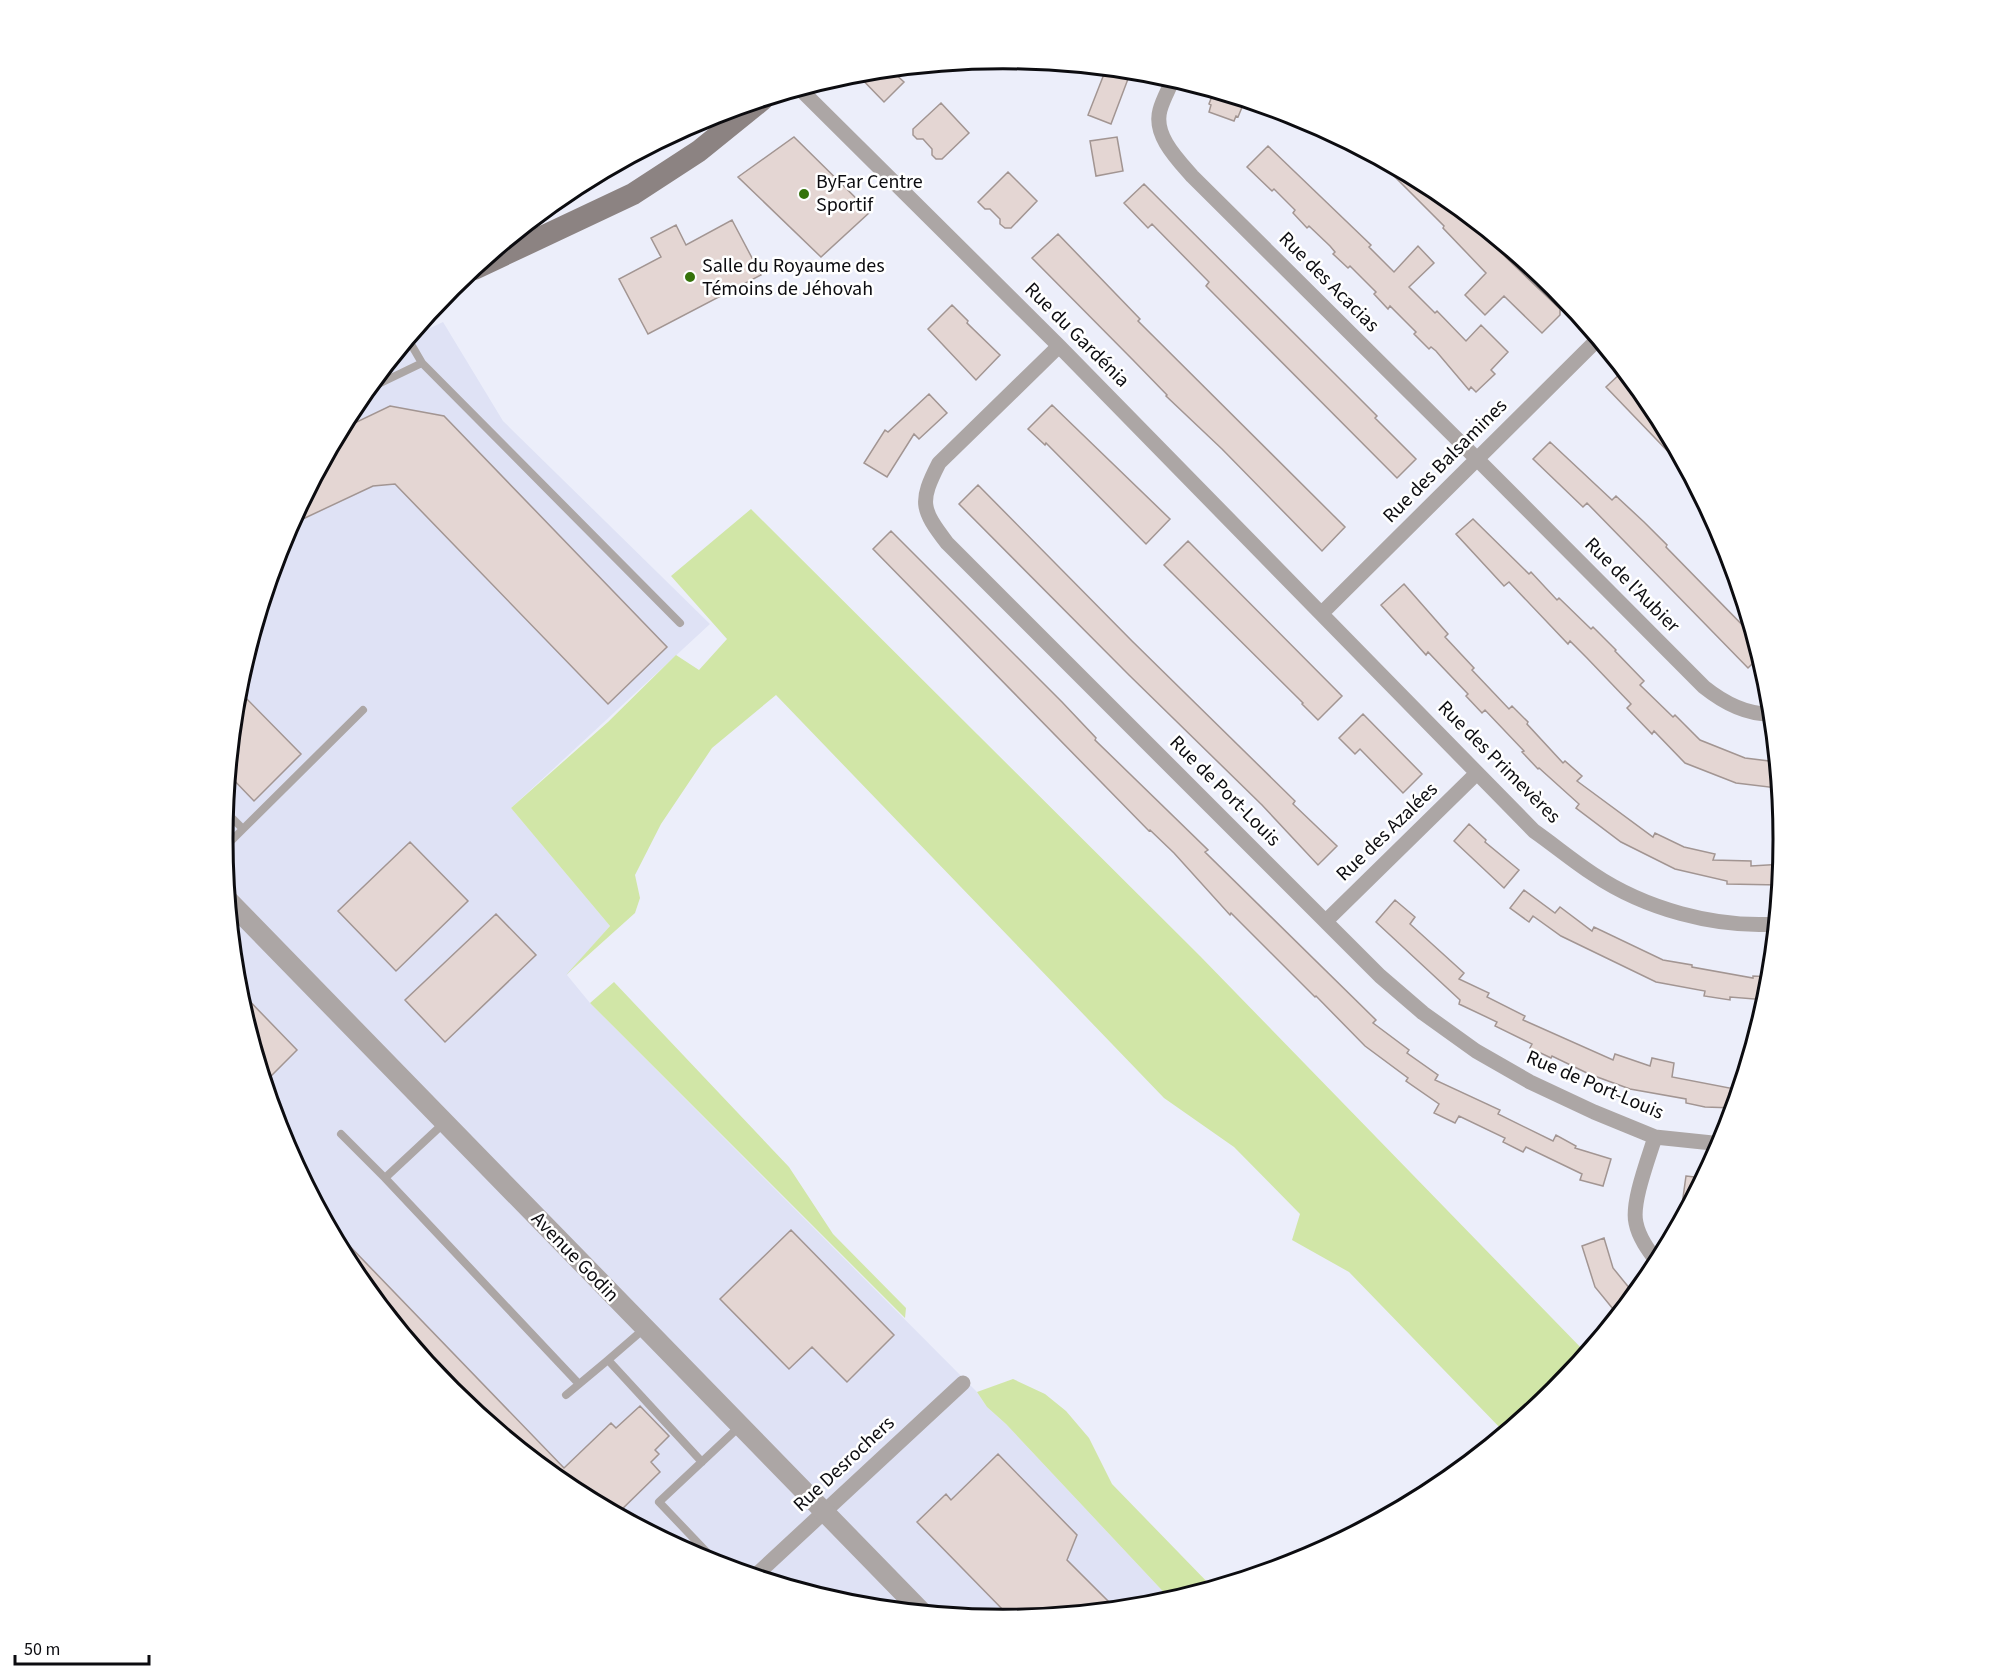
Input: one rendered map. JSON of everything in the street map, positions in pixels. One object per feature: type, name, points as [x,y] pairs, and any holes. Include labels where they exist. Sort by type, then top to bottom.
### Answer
[{"type":"main road","points":[[498,258],[633,194],[699,151],[744,115]]},
{"type":"street","name":"Rue des Acacias","points":[[1169,87],[1159,112],[1160,129],[1170,151],[1192,176],[1478,459]]},
{"type":"street","name":"Rue du Gardénia","points":[[806,95],[1322,612]]},
{"type":"street","name":"Rue des Balsamines","points":[[1322,612],[1593,344]]},
{"type":"street","name":"Rue de Port-Louis","points":[[1059,346],[939,463],[927,488],[926,509],[933,525],[947,543],[1326,921],[1397,991],[1423,1013],[1476,1051],[1530,1082],[1594,1112],[1654,1137],[1711,1143]]},
{"type":"street","name":"Rue de l'Aubier","points":[[1478,459],[1704,687],[1723,702],[1763,715]]},
{"type":"street","name":"Rue des Primevères","points":[[1322,612],[1534,831],[1595,876],[1647,902],[1700,919],[1769,924]]},
{"type":"street","name":"Rue des Azalées","points":[[1326,921],[1477,773]]},
{"type":"street","name":"Avenue Godin","points":[[237,909],[914,1604]]},
{"type":"street","points":[[1652,1255],[1635,1221],[1637,1199],[1654,1137]]},
{"type":"street","name":"Rue Desrochers","points":[[761,1570],[963,1383]]},
{"type":"lane","points":[[412,346],[422,363],[680,623]]},
{"type":"lane","points":[[384,381],[422,363]]},
{"type":"lane","points":[[233,840],[363,710]]},
{"type":"lane","points":[[234,820],[243,829]]},
{"type":"lane","points":[[385,1178],[444,1123]]},
{"type":"lane","points":[[341,1134],[579,1384]]},
{"type":"lane","points":[[566,1395],[645,1328]]},
{"type":"lane","points":[[608,1360],[702,1462]]},
{"type":"lane","points":[[703,1549],[659,1502],[740,1426]]},
{"type":"shaded area","points":[[443,322],[503,421],[710,624],[511,808],[610,926],[567,975],[590,1003],[977,1392],[987,1407],[1006,1424],[1164,1593],[1104,1603],[1004,1610],[903,1603],[804,1584],[756,1569],[663,1531],[575,1480],[495,1419],[424,1348],[392,1309],[336,1225],[312,1180],[292,1134],[259,1039],[248,990],[235,890],[233,840],[235,789],[248,689],[259,640],[292,545],[312,499],[336,454],[392,370],[424,331]]},
{"type":"green space","points":[[751,509],[1200,956],[1582,1349],[1501,1428],[1349,1272],[1292,1240],[1300,1214],[1234,1147],[1164,1098],[776,695],[712,748],[661,824],[635,875],[640,898],[635,913],[566,975],[610,926],[511,808],[608,722],[676,655],[699,670],[727,639],[671,576]]},
{"type":"green space","points":[[614,982],[789,1167],[833,1234],[906,1308],[905,1318],[590,1003]]},
{"type":"green space","points":[[1013,1379],[1045,1394],[1066,1411],[1089,1438],[1112,1484],[1208,1583],[1164,1593],[1006,1424],[987,1407],[977,1392]]},
{"type":"building","points":[[1103,76],[1128,80],[1111,124],[1088,115]]},
{"type":"building","points":[[898,77],[904,82],[884,102],[865,82]]},
{"type":"building","points":[[1211,98],[1242,107],[1234,121],[1209,112],[1211,105],[1209,104]]},
{"type":"building","points":[[941,103],[969,133],[942,159],[936,159],[932,155],[932,149],[923,139],[917,139],[913,135],[913,129]]},
{"type":"building","name":"ByFar Centre Sportif","points":[[794,137],[870,212],[821,257],[738,177]]},
{"type":"building","points":[[1117,137],[1123,171],[1096,176],[1090,141]]},
{"type":"building","points":[[1268,146],[1371,245],[1369,247],[1394,272],[1418,246],[1434,263],[1409,287],[1435,313],[1437,311],[1466,341],[1481,325],[1508,352],[1491,370],[1495,374],[1476,392],[1471,387],[1469,390],[1436,351],[1431,347],[1429,349],[1414,334],[1416,332],[1390,306],[1388,309],[1374,294],[1376,292],[1350,266],[1348,268],[1333,254],[1335,252],[1330,246],[1309,226],[1307,228],[1293,213],[1295,210],[1274,189],[1272,191],[1247,167]]},
{"type":"building","points":[[1008,172],[1037,201],[1011,228],[1005,228],[990,209],[985,209],[978,202]]},
{"type":"building","points":[[1392,174],[1432,199],[1492,244],[1560,309],[1560,315],[1542,333],[1504,296],[1485,315],[1465,295],[1486,273],[1443,228],[1444,226]]},
{"type":"building","points":[[1144,184],[1377,416],[1375,418],[1416,459],[1397,478],[1206,286],[1209,282],[1152,224],[1148,228],[1124,203]]},
{"type":"building","name":"Salle du Royaume des Témoins de Jéhovah","points":[[732,220],[761,275],[648,334],[619,279],[661,257],[651,238],[676,225],[686,245]]},
{"type":"building","points":[[1058,234],[1140,319],[1138,321],[1345,527],[1322,551],[1222,449],[1166,396],[1032,258]]},
{"type":"building","points":[[952,305],[1000,355],[976,380],[928,329]]},
{"type":"building","points":[[1619,375],[1672,455],[1606,387]]},
{"type":"building","points":[[929,394],[947,413],[919,439],[914,434],[887,477],[864,463],[885,430],[888,432]]},
{"type":"building","points":[[1052,405],[1170,519],[1146,544],[1046,443],[1045,445],[1028,429]]},
{"type":"building","points":[[390,406],[444,416],[667,647],[608,704],[395,484],[373,486],[303,519],[336,454],[356,422]]},
{"type":"building","points":[[1550,442],[1612,500],[1616,496],[1667,545],[1666,547],[1744,627],[1753,663],[1748,668],[1587,503],[1583,507],[1533,459]]},
{"type":"building","points":[[978,485],[1295,801],[1293,804],[1337,846],[1318,865],[1262,805],[959,504]]},
{"type":"building","points":[[1473,519],[1529,574],[1531,572],[1557,600],[1559,598],[1591,629],[1593,627],[1644,681],[1640,685],[1700,740],[1745,758],[1769,761],[1772,787],[1736,783],[1685,763],[1654,731],[1652,734],[1627,708],[1631,704],[1570,641],[1568,644],[1509,582],[1504,586],[1456,534]]},
{"type":"building","points":[[891,531],[1062,702],[1096,738],[1095,740],[1208,850],[1205,852],[1376,1020],[1373,1023],[1409,1050],[1407,1053],[1438,1075],[1435,1080],[1500,1110],[1498,1114],[1553,1141],[1556,1135],[1576,1146],[1575,1148],[1611,1159],[1603,1186],[1580,1180],[1582,1174],[1526,1147],[1523,1152],[1503,1142],[1505,1138],[1459,1116],[1455,1123],[1434,1113],[1439,1104],[1406,1081],[1408,1078],[1365,1046],[1231,913],[1230,915],[1174,853],[1149,831],[873,549]]},
{"type":"building","points":[[1188,541],[1342,696],[1318,720],[1164,565]]},
{"type":"building","points":[[1404,584],[1448,634],[1445,637],[1474,668],[1472,670],[1509,709],[1512,706],[1528,722],[1527,724],[1563,763],[1565,761],[1582,776],[1577,781],[1653,837],[1655,833],[1684,847],[1715,854],[1713,860],[1751,861],[1751,866],[1773,865],[1772,885],[1727,884],[1727,881],[1675,869],[1621,842],[1576,808],[1579,804],[1538,769],[1485,710],[1482,713],[1466,696],[1468,694],[1428,652],[1426,655],[1381,605]]},
{"type":"building","points":[[246,699],[301,754],[254,801],[236,782]]},
{"type":"building","points":[[1363,714],[1422,774],[1403,793],[1360,749],[1355,754],[1339,738]]},
{"type":"building","points":[[1469,824],[1486,840],[1485,842],[1519,870],[1504,888],[1454,841]]},
{"type":"building","points":[[410,842],[468,901],[396,971],[338,911]]},
{"type":"building","points":[[1524,890],[1555,913],[1560,907],[1592,931],[1594,927],[1663,960],[1753,978],[1753,976],[1761,976],[1757,999],[1730,997],[1730,1000],[1704,996],[1705,991],[1656,982],[1561,936],[1533,916],[1529,922],[1510,908]]},
{"type":"building","points":[[1395,900],[1415,917],[1410,924],[1464,973],[1459,979],[1489,993],[1487,997],[1525,1016],[1523,1020],[1613,1060],[1615,1054],[1650,1066],[1652,1058],[1674,1063],[1672,1077],[1732,1089],[1725,1108],[1705,1107],[1686,1103],[1686,1099],[1630,1089],[1530,1048],[1532,1044],[1495,1026],[1497,1022],[1459,1004],[1460,1000],[1376,922]]},
{"type":"building","points":[[496,914],[536,955],[445,1042],[405,1000]]},
{"type":"building","points":[[251,1002],[297,1050],[271,1076]]},
{"type":"building","points":[[1686,1176],[1696,1177],[1695,1180],[1682,1204]]},
{"type":"building","points":[[791,1230],[894,1335],[847,1382],[812,1347],[789,1369],[720,1299]]},
{"type":"building","points":[[1604,1238],[1613,1268],[1630,1288],[1614,1310],[1595,1287],[1582,1246]]},
{"type":"building","points":[[348,1245],[564,1468],[611,1423],[616,1428],[640,1406],[669,1436],[655,1450],[659,1454],[651,1462],[660,1472],[622,1509],[534,1451],[495,1419],[424,1348],[392,1309]]},
{"type":"building","points":[[998,1454],[1077,1535],[1067,1560],[1109,1602],[1003,1610],[917,1522],[946,1494],[951,1500]]},
{"type":"place","name":"ByFar Centre Sportif","points":[[804,194]]},
{"type":"place","name":"Salle du Royaume des Témoins de Jéhovah","points":[[690,277]]}]
